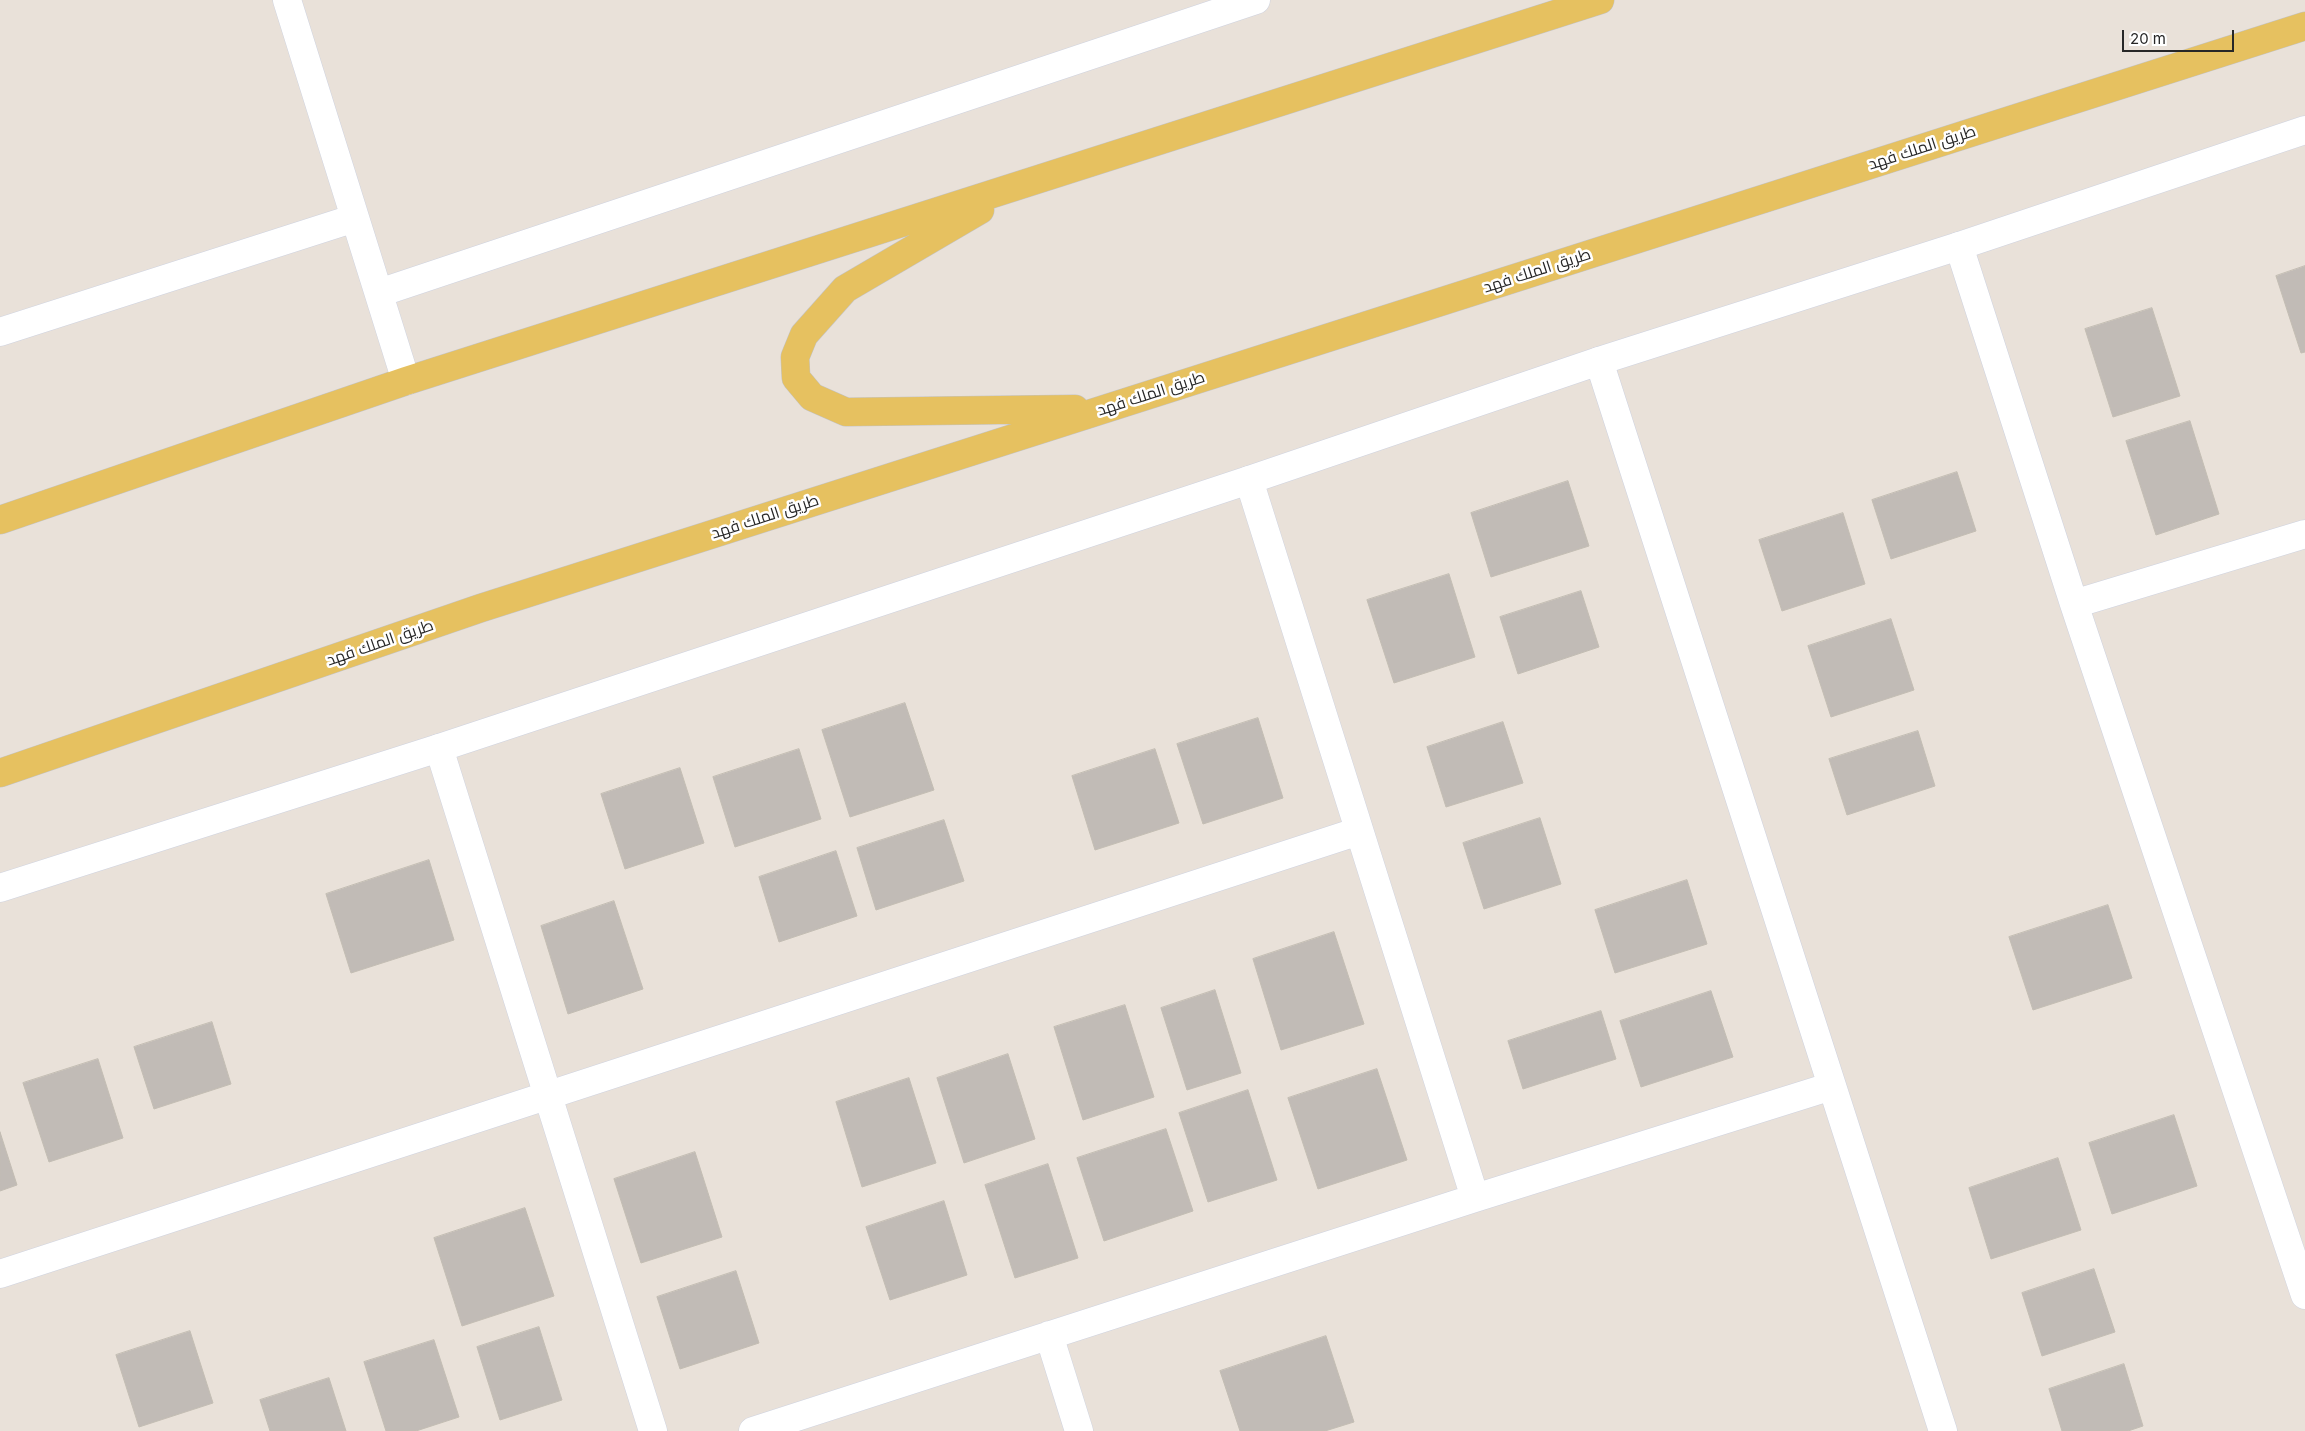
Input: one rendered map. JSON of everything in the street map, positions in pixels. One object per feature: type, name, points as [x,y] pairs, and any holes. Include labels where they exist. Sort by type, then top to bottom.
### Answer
[{"type":"main road","points":[[0,520],[406,381],[1600,0]]},
{"type":"main road","name":"طريق الملك فهد","points":[[0,773],[481,608],[2305,26]]},
{"type":"main road","points":[[1025,184],[845,289],[804,335],[795,357],[796,378],[812,397],[846,412],[1104,409]]},
{"type":"street","points":[[287,0],[406,381]]},
{"type":"street","points":[[379,292],[1256,0]]},
{"type":"street","points":[[0,888],[439,748],[1249,480],[1598,361],[1959,246],[2305,130]]},
{"type":"street","points":[[0,332],[355,218]]},
{"type":"street","points":[[1959,246],[2074,604],[2305,1295]]},
{"type":"street","points":[[1598,361],[1943,1431]]},
{"type":"street","points":[[1249,480],[1474,1198]]},
{"type":"street","points":[[2074,604],[2305,534]]},
{"type":"street","points":[[439,748],[652,1431]]},
{"type":"street","points":[[0,1274],[1359,831]]},
{"type":"street","points":[[753,1431],[1474,1198],[1832,1086]]},
{"type":"street","points":[[1049,1335],[1079,1431]]},
{"type":"building","points":[[2305,266],[2305,352],[2301,353],[2276,276]]},
{"type":"building","points":[[2152,308],[2180,396],[2113,417],[2085,329]]},
{"type":"building","points":[[2190,421],[2219,514],[2156,535],[2126,441]]},
{"type":"building","points":[[1957,472],[1976,531],[1891,559],[1872,500]]},
{"type":"building","points":[[1568,481],[1589,546],[1491,577],[1471,513]]},
{"type":"building","points":[[1843,513],[1865,584],[1782,611],[1759,540]]},
{"type":"building","points":[[1449,574],[1475,657],[1394,683],[1367,600]]},
{"type":"building","points":[[1581,591],[1599,647],[1518,674],[1500,617]]},
{"type":"building","points":[[1891,619],[1914,690],[1831,717],[1808,646]]},
{"type":"building","points":[[905,703],[934,790],[850,817],[822,730]]},
{"type":"building","points":[[1258,718],[1283,798],[1203,824],[1177,744]]},
{"type":"building","points":[[1503,722],[1523,783],[1446,807],[1427,747]]},
{"type":"building","points":[[1918,731],[1935,786],[1847,815],[1829,759]]},
{"type":"building","points":[[799,749],[821,819],[735,847],[713,777]]},
{"type":"building","points":[[1155,749],[1179,823],[1095,850],[1072,776]]},
{"type":"building","points":[[680,768],[704,843],[625,869],[601,794]]},
{"type":"building","points":[[1540,818],[1561,884],[1484,909],[1463,843]]},
{"type":"building","points":[[944,820],[964,881],[876,910],[857,848]]},
{"type":"building","points":[[836,851],[857,916],[779,942],[759,877]]},
{"type":"building","points":[[429,860],[454,940],[351,973],[326,894]]},
{"type":"building","points":[[1687,880],[1707,944],[1615,973],[1595,910]]},
{"type":"building","points":[[614,901],[643,989],[568,1014],[541,926]]},
{"type":"building","points":[[2108,905],[2132,978],[2033,1010],[2009,937]]},
{"type":"building","points":[[1334,932],[1364,1024],[1281,1050],[1253,959]]},
{"type":"building","points":[[1215,990],[1241,1073],[1187,1090],[1161,1008]]},
{"type":"building","points":[[1711,991],[1733,1057],[1641,1087],[1620,1021]]},
{"type":"building","points":[[1125,1005],[1154,1097],[1083,1120],[1054,1027]]},
{"type":"building","points":[[1601,1011],[1616,1059],[1523,1089],[1508,1041]]},
{"type":"building","points":[[212,1022],[231,1084],[154,1109],[134,1047]]},
{"type":"building","points":[[1008,1054],[1035,1139],[964,1163],[937,1078]]},
{"type":"building","points":[[98,1059],[123,1138],[49,1162],[23,1083]]},
{"type":"building","points":[[1377,1069],[1407,1160],[1318,1189],[1288,1098]]},
{"type":"building","points":[[909,1078],[936,1163],[862,1187],[836,1102]]},
{"type":"building","points":[[1248,1090],[1277,1180],[1208,1202],[1179,1113]]},
{"type":"building","points":[[2174,1115],[2197,1186],[2112,1214],[2089,1143]]},
{"type":"building","points":[[1166,1129],[1193,1211],[1104,1241],[1077,1158]]},
{"type":"building","points":[[0,1132],[17,1185],[0,1191]]},
{"type":"building","points":[[695,1152],[722,1237],[641,1263],[614,1179]]},
{"type":"building","points":[[2058,1158],[2081,1230],[1991,1259],[1969,1188]]},
{"type":"building","points":[[1048,1164],[1078,1258],[1015,1278],[985,1185]]},
{"type":"building","points":[[944,1201],[967,1275],[890,1300],[866,1227]]},
{"type":"building","points":[[525,1208],[554,1296],[462,1326],[434,1238]]},
{"type":"building","points":[[2094,1269],[2115,1332],[2042,1356],[2022,1293]]},
{"type":"building","points":[[736,1271],[759,1343],[680,1369],[657,1297]]},
{"type":"building","points":[[539,1327],[562,1400],[500,1420],[477,1347]]},
{"type":"building","points":[[190,1331],[213,1403],[139,1427],[116,1355]]},
{"type":"building","points":[[1326,1336],[1354,1422],[1325,1431],[1240,1431],[1220,1371]]},
{"type":"building","points":[[434,1340],[459,1417],[416,1431],[386,1431],[364,1362]]},
{"type":"building","points":[[2124,1364],[2143,1426],[2128,1431],[2062,1431],[2049,1389]]},
{"type":"building","points":[[329,1378],[346,1431],[270,1431],[260,1400]]}]
